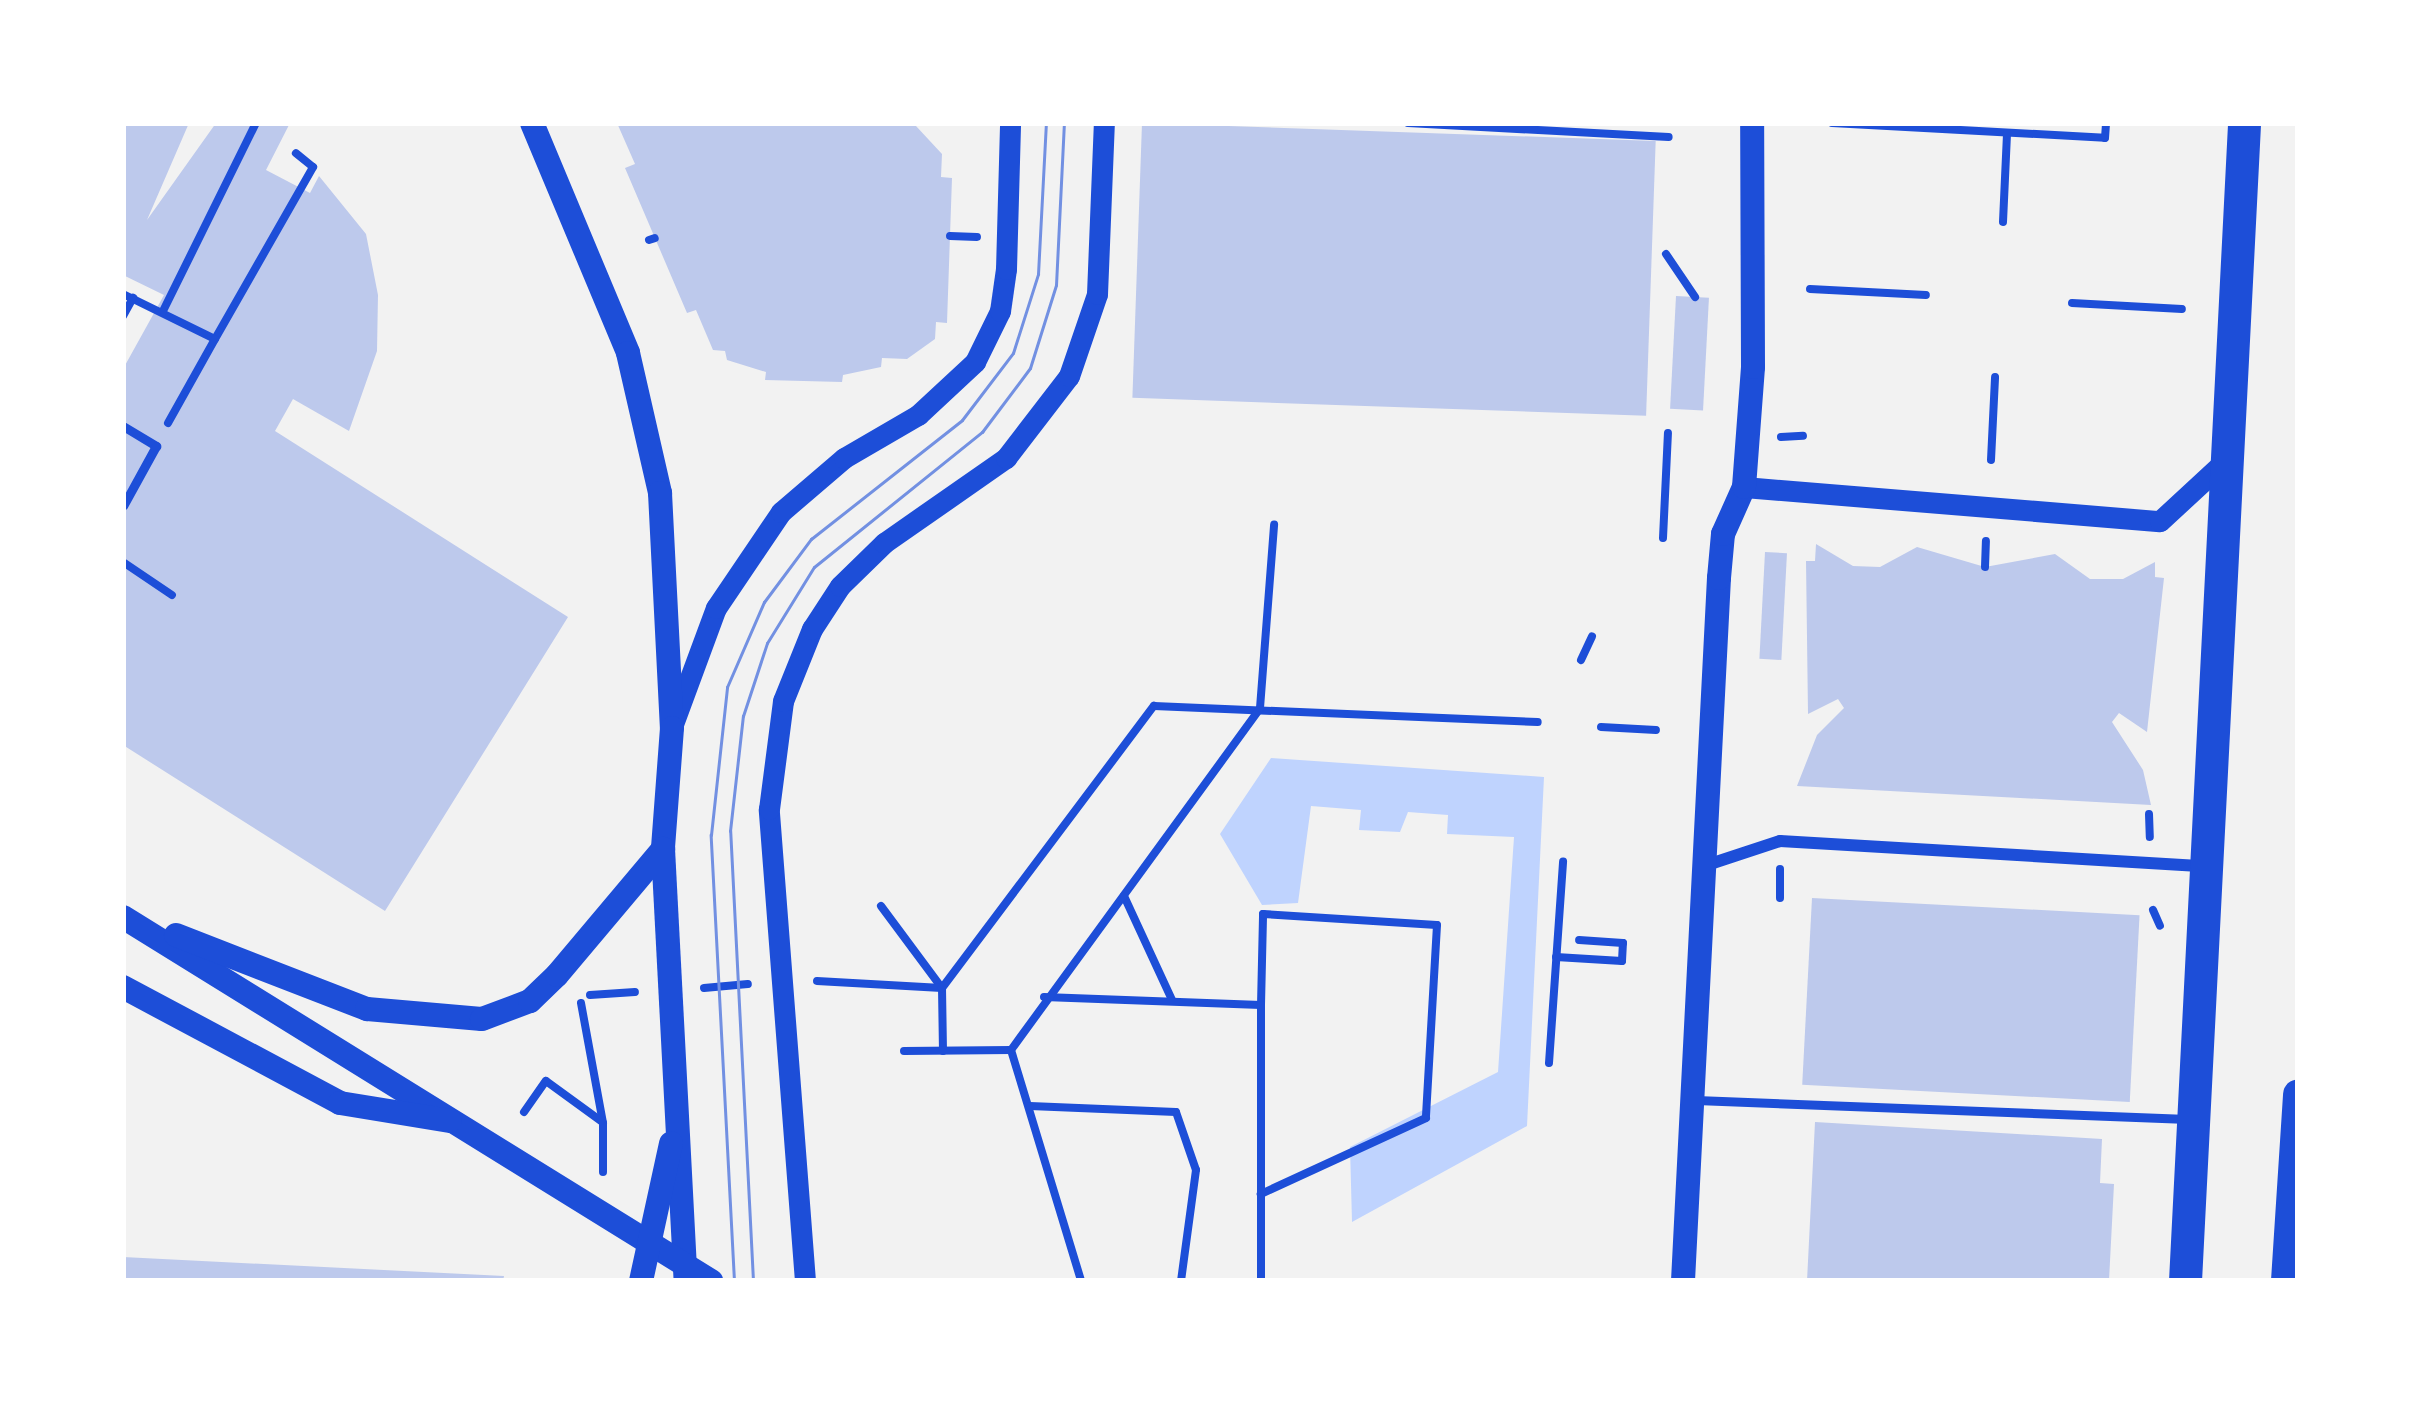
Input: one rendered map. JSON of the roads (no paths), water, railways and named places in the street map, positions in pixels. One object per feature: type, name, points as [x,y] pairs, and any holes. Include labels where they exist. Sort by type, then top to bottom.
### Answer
[{"type":"highway","points":[[2185,1280],[2210,867],[2244,123]]},
{"type":"main road","points":[[532,123],[646,415],[669,579],[672,728],[663,849],[686,1281]]},
{"type":"main road","points":[[1684,1281],[1723,534],[1744,488],[1758,260],[1752,123]]},
{"type":"main road","points":[[123,915],[367,1009],[482,1019],[530,1001],[663,849]]},
{"type":"main road","points":[[123,915],[711,1281]]},
{"type":"main road","points":[[123,987],[340,1103],[461,1123]]},
{"type":"main road","points":[[2286,1281],[2298,1094]]},
{"type":"main road","points":[[641,1281],[676,1118]]},
{"type":"street","points":[[672,728],[716,608],[782,512],[844,458],[918,415],[975,362],[1000,311],[1006,269],[1010,123]]},
{"type":"street","points":[[805,1281],[769,809],[783,701],[812,629],[840,586],[884,543],[1006,458],[1069,376],[1097,294],[1104,123]]},
{"type":"street","points":[[1744,488],[2160,521],[2225,461]]},
{"type":"street","points":[[1704,866],[1780,841],[2210,867]]},
{"type":"lane","points":[[123,426],[156,446],[123,506]]},
{"type":"lane","points":[[1690,1100],[2194,1119]]},
{"type":"water","points":[[1271,758],[1544,777],[1527,1126],[1352,1222],[1350,1147],[1498,1072],[1514,837],[1447,834],[1448,815],[1408,812],[1400,832],[1359,830],[1361,810],[1311,806],[1298,903],[1262,905],[1220,834]]},
{"type":"tram line","points":[[734,1281],[711,835],[727,687],[764,602],[811,539],[962,420],[1013,353],[1038,274],[1046,123]]},
{"type":"tram line","points":[[753,1281],[730,831],[743,716],[767,643],[814,567],[982,432],[1030,368],[1056,285],[1064,123]]}]
